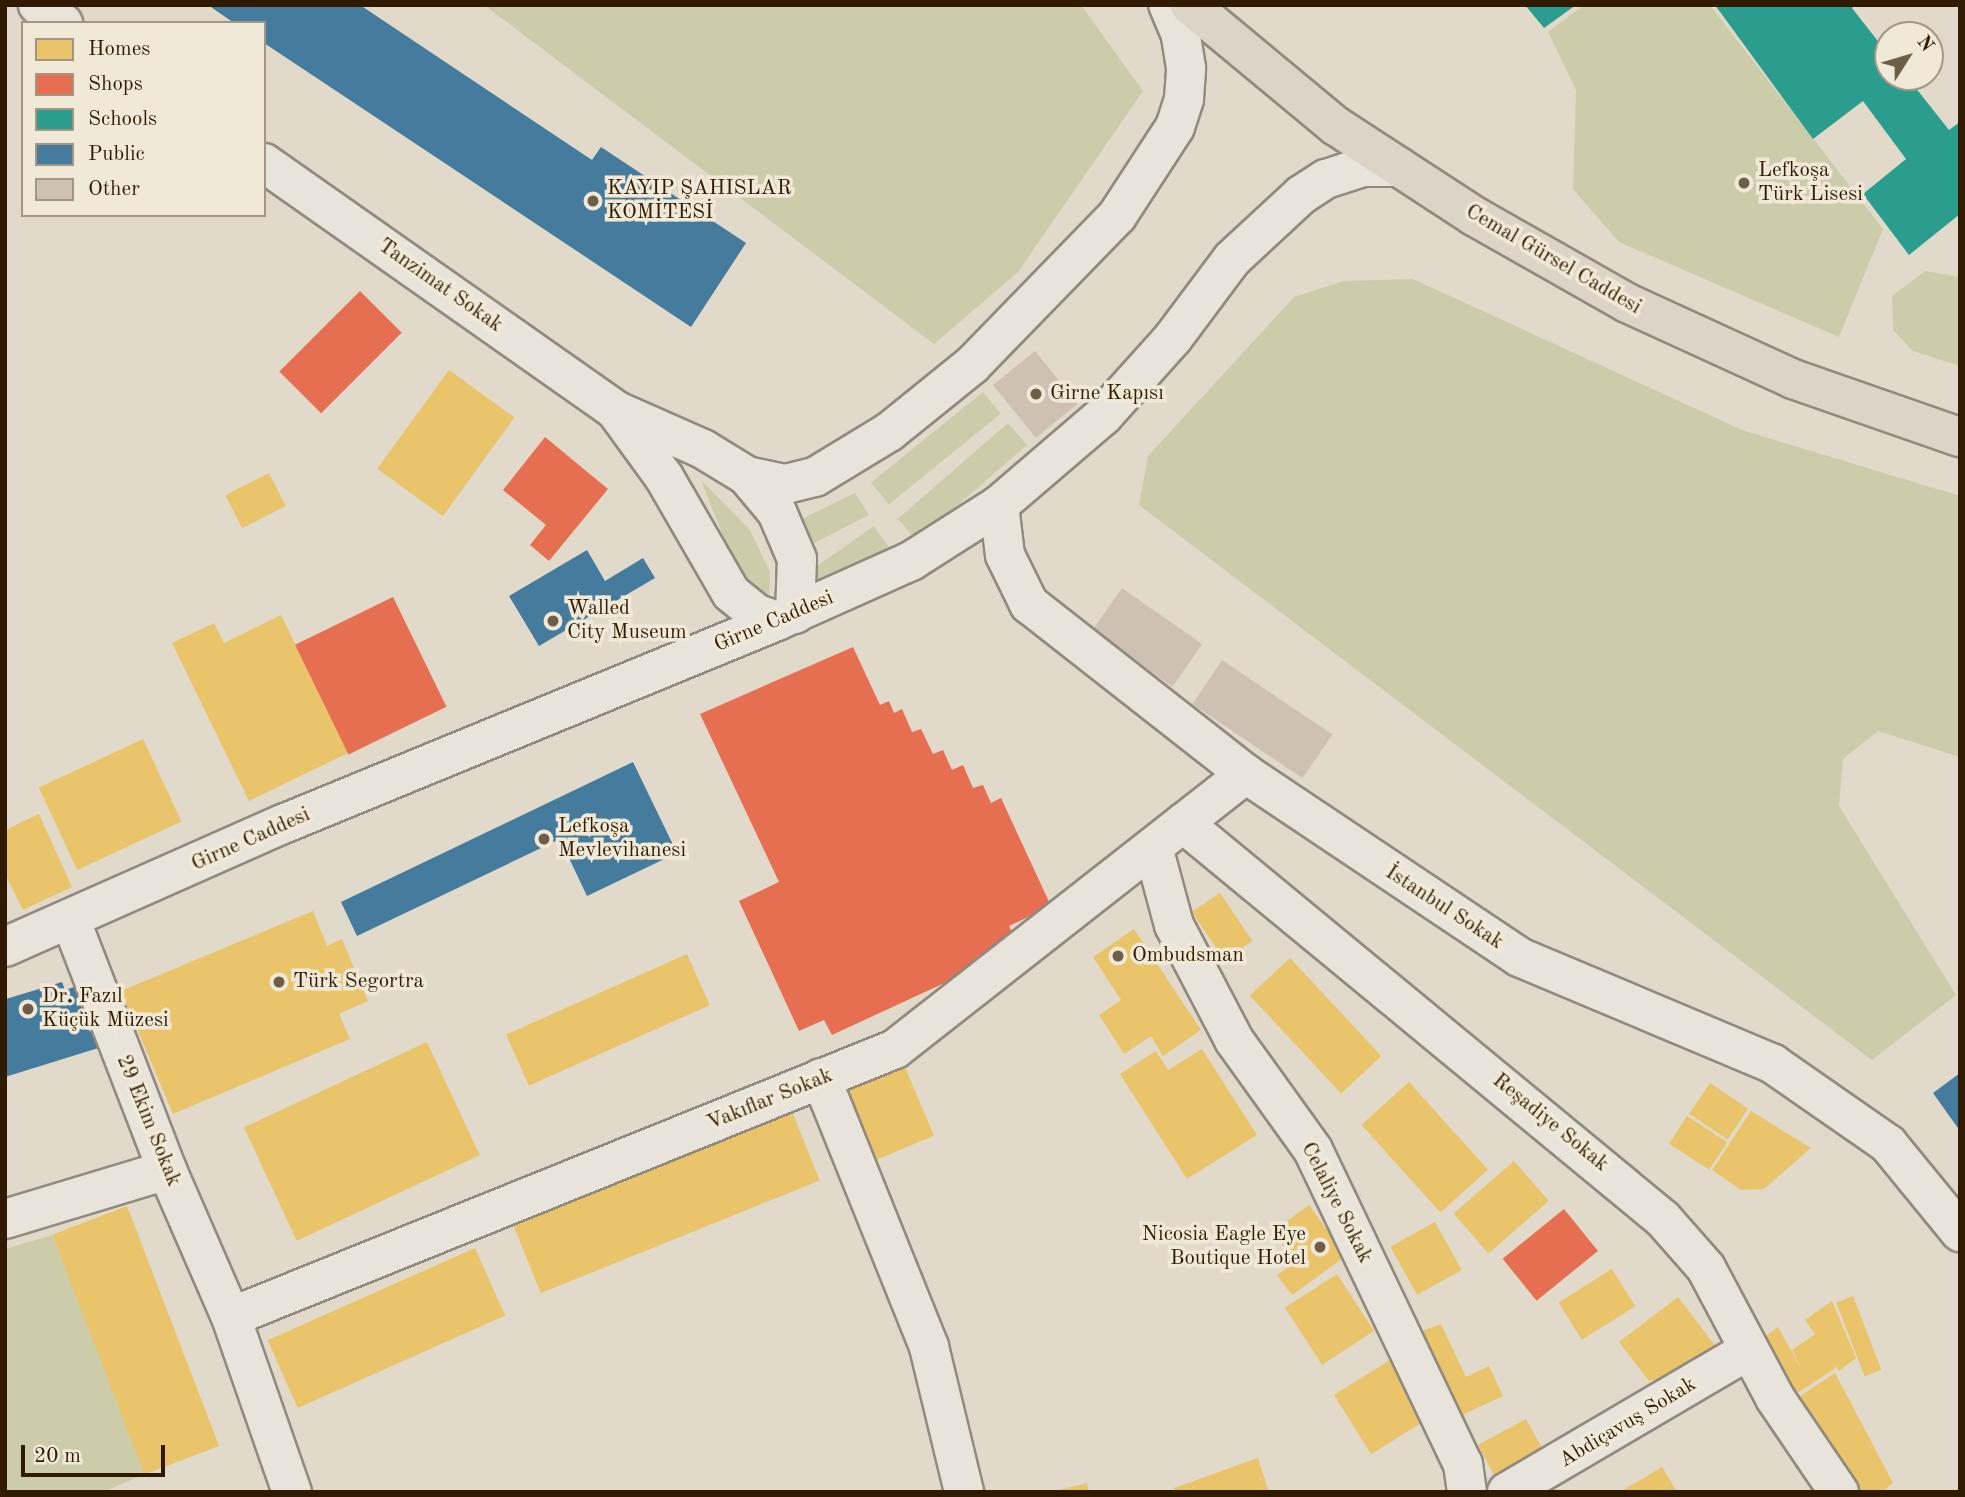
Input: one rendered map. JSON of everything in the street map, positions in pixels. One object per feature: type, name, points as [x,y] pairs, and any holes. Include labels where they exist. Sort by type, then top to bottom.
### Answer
[{"type":"main road","name":"Cemal Gürsel Caddesi","points":[[1191,5],[1336,126],[1474,216],[1627,303],[1793,379],[1960,437]]},
{"type":"street","points":[[39,5],[60,21]]},
{"type":"street","points":[[747,476],[786,484],[815,477],[889,432],[972,365],[1117,216],[1175,127],[1184,99],[1186,68],[1181,35],[1168,5]]},
{"type":"street","name":"Tanzimat Sokak","points":[[266,164],[615,410],[703,449],[747,476],[777,512],[797,559],[786,617],[757,614],[731,593],[664,477],[615,410]]},
{"type":"street","name":"Girne Caddesi","points":[[5,947],[71,921],[283,824],[786,617],[911,561],[999,505],[1103,416],[1173,338],[1232,258],[1279,214],[1326,179],[1364,167],[1399,167]]},
{"type":"street","name":"İstanbul Sokak","points":[[999,505],[1005,555],[1029,604],[1246,774],[1519,957],[1773,1064],[1888,1144],[1960,1232]]},
{"type":"street","name":"Vakıflar Sokak","points":[[231,1317],[895,1049],[1246,774]]},
{"type":"street","name":"Reşadiye Sokak","points":[[1182,823],[1663,1219],[1706,1268],[1747,1351],[1839,1492]]},
{"type":"street","name":"Celaliye Sokak","points":[[1153,847],[1174,925],[1234,1040],[1312,1150],[1464,1464],[1467,1492]]},
{"type":"street","name":"29 Ekim Sokak","points":[[71,921],[167,1170],[231,1317],[292,1492]]},
{"type":"street","points":[[821,1078],[929,1347],[964,1492]]},
{"type":"street","points":[[5,1219],[167,1170]]},
{"type":"street","name":"Abdiçavuş Sokak","points":[[1507,1492],[1747,1351]]},
{"type":"green space","points":[[484,5],[1081,5],[1143,91],[1018,272],[934,344]]},
{"type":"green space","points":[[1584,5],[1710,5],[1883,229],[1839,337],[1619,242],[1573,189],[1576,90],[1548,32]]},
{"type":"green space","points":[[1925,271],[1960,277],[1960,366],[1913,351],[1893,330],[1892,296]]},
{"type":"green space","points":[[1413,279],[1742,430],[1960,496],[1960,757],[1878,731],[1843,759],[1839,806],[1956,995],[1872,1060],[1139,505],[1148,456],[1294,297],[1344,281]]},
{"type":"green space","points":[[983,392],[1001,414],[889,504],[871,483]]},
{"type":"green space","points":[[1008,423],[1027,445],[917,541],[898,519]]},
{"type":"green space","points":[[701,480],[750,530],[770,572],[769,607],[754,614]]},
{"type":"green space","points":[[855,493],[869,515],[791,555],[796,522]]},
{"type":"green space","points":[[874,526],[890,549],[819,599],[803,576]]},
{"type":"green space","points":[[52,1235],[150,1472],[103,1492],[5,1492],[5,1249]]},
{"type":"building: Homes","points":[[449,370],[515,418],[443,516],[377,469]]},
{"type":"building: Homes","points":[[269,473],[286,506],[242,528],[225,495]]},
{"type":"building: Homes","points":[[281,615],[348,753],[249,801],[172,643],[214,623],[224,643]]},
{"type":"building: Homes","points":[[143,739],[181,821],[77,870],[39,788]]},
{"type":"building: Homes","points":[[39,814],[72,887],[23,910],[5,874],[5,830]]},
{"type":"building: Homes","points":[[1220,893],[1252,941],[1224,960],[1192,912]]},
{"type":"building: Homes","name":"Türk Segortra","points":[[313,911],[327,946],[342,939],[368,1001],[339,1014],[350,1039],[173,1114],[121,991]]},
{"type":"building: Homes","points":[[1134,929],[1201,1030],[1163,1056],[1151,1036],[1124,1054],[1099,1015],[1121,1000],[1093,957]]},
{"type":"building: Homes","points":[[687,954],[710,1005],[529,1086],[506,1035]]},
{"type":"building: Homes","points":[[1290,958],[1381,1056],[1341,1094],[1250,996]]},
{"type":"building: Homes","points":[[427,1042],[480,1155],[297,1241],[244,1127]]},
{"type":"building: Homes","points":[[1202,1049],[1257,1135],[1187,1179],[1120,1074],[1156,1051],[1168,1070]]},
{"type":"building: Homes","points":[[902,1060],[934,1135],[876,1160],[844,1085]]},
{"type":"building: Homes","points":[[1409,1082],[1488,1170],[1440,1213],[1361,1125]]},
{"type":"building: Homes","points":[[1710,1083],[1748,1109],[1727,1139],[1689,1114]]},
{"type":"building: Homes","points":[[791,1109],[820,1180],[541,1293],[512,1222]]},
{"type":"building: Homes","points":[[1751,1111],[1811,1148],[1764,1189],[1741,1190],[1712,1170]]},
{"type":"building: Homes","points":[[1687,1116],[1727,1142],[1709,1170],[1669,1144]]},
{"type":"building: Homes","points":[[1514,1161],[1549,1201],[1488,1253],[1454,1213]]},
{"type":"building: Homes","points":[[1309,1205],[1346,1256],[1292,1295],[1277,1275],[1295,1262],[1273,1231]]},
{"type":"building: Homes","points":[[127,1206],[219,1446],[144,1475],[52,1235]]},
{"type":"building: Homes","points":[[1435,1222],[1462,1270],[1417,1295],[1390,1247]]},
{"type":"building: Homes","points":[[475,1248],[505,1316],[298,1408],[268,1340]]},
{"type":"building: Homes","points":[[1612,1269],[1635,1306],[1582,1340],[1559,1302]]},
{"type":"building: Homes","points":[[1337,1274],[1374,1331],[1322,1365],[1285,1308]]},
{"type":"building: Homes","points":[[1853,1296],[1881,1370],[1865,1376],[1836,1302]]},
{"type":"building: Homes","points":[[1678,1297],[1717,1348],[1680,1375],[1649,1381],[1619,1342]]},
{"type":"building: Homes","points":[[1832,1301],[1856,1358],[1839,1371],[1832,1362],[1836,1368],[1785,1401],[1754,1344],[1778,1327],[1803,1372],[1792,1350],[1815,1334],[1805,1320]]},
{"type":"building: Homes","points":[[1441,1324],[1466,1377],[1489,1366],[1503,1396],[1460,1416],[1422,1331]]},
{"type":"building: Homes","points":[[1390,1360],[1427,1419],[1371,1454],[1334,1395]]},
{"type":"building: Homes","points":[[1835,1373],[1893,1483],[1882,1492],[1846,1492],[1787,1405]]},
{"type":"building: Homes","points":[[1526,1419],[1556,1473],[1503,1492],[1478,1445]]},
{"type":"building: Homes","points":[[1258,1458],[1269,1492],[1175,1492],[1174,1488]]},
{"type":"building: Homes","points":[[1662,1467],[1677,1492],[1620,1492]]},
{"type":"building: Homes","points":[[1087,1483],[1089,1492],[1055,1492],[1055,1491]]},
{"type":"building: Shops","points":[[360,291],[402,333],[321,413],[279,372]]},
{"type":"building: Shops","points":[[545,437],[608,489],[549,561],[530,545],[546,525],[503,490]]},
{"type":"building: Shops","points":[[393,597],[446,707],[349,754],[295,645]]},
{"type":"building: Shops","points":[[853,647],[880,705],[889,701],[894,713],[902,709],[912,732],[921,729],[933,754],[943,750],[952,770],[963,765],[973,788],[983,785],[991,803],[1001,798],[1051,906],[1009,926],[1020,948],[832,1035],[824,1020],[799,1031],[739,901],[779,882],[700,714]]},
{"type":"building: Shops","points":[[1564,1209],[1598,1251],[1537,1301],[1503,1259]]},
{"type":"building: Schools","points":[[1525,5],[1576,5],[1544,28]]},
{"type":"building: Schools","points":[[1715,5],[1855,5],[1852,8],[1874,36],[1874,91],[1918,91],[1949,130],[1960,122],[1960,214],[1909,255],[1863,194],[1906,159],[1863,101],[1813,139]]},
{"type":"building: Public","name":"KAYIP ŞAHISLAR KOMİTESİ","points":[[208,5],[360,5],[592,160],[601,147],[746,243],[691,327],[266,44],[266,21],[231,21]]},
{"type":"building: Public","name":"Walled City Museum","points":[[587,550],[605,581],[643,558],[655,578],[539,646],[509,596]]},
{"type":"building: Public","points":[[633,762],[677,853],[587,896],[560,839],[357,936],[341,902]]},
{"type":"building: Public","points":[[62,982],[65,990],[89,982],[108,1045],[5,1077],[6,999]]},
{"type":"building: Public","points":[[1960,1073],[1960,1131],[1933,1093]]},
{"type":"building: Other","name":"Girne Kapısı","points":[[1035,351],[1078,404],[1036,438],[993,385]]},
{"type":"building: Other","points":[[1122,588],[1202,644],[1172,687],[1092,631]]},
{"type":"building: Other","points":[[1222,660],[1332,734],[1303,778],[1192,704]]},
{"type":"place","name":"Lefkoşa Türk Lisesi","points":[[1744,183]]},
{"type":"place","name":"KAYIP ŞAHISLAR KOMİTESİ","points":[[593,201]]},
{"type":"place","name":"Girne Kapısı","points":[[1036,394]]},
{"type":"place","name":"Walled City Museum","points":[[553,621]]},
{"type":"place","name":"Lefkoşa Mevlevihanesi","points":[[544,839]]},
{"type":"place","name":"Ombudsman","points":[[1118,956]]},
{"type":"place","name":"Türk Segortra","points":[[279,982]]},
{"type":"place","name":"Dr. Fazıl Küçük Müzesi","points":[[28,1009]]},
{"type":"place","name":"Nicosia Eagle Eye Boutique Hotel","points":[[1320,1247]]}]
